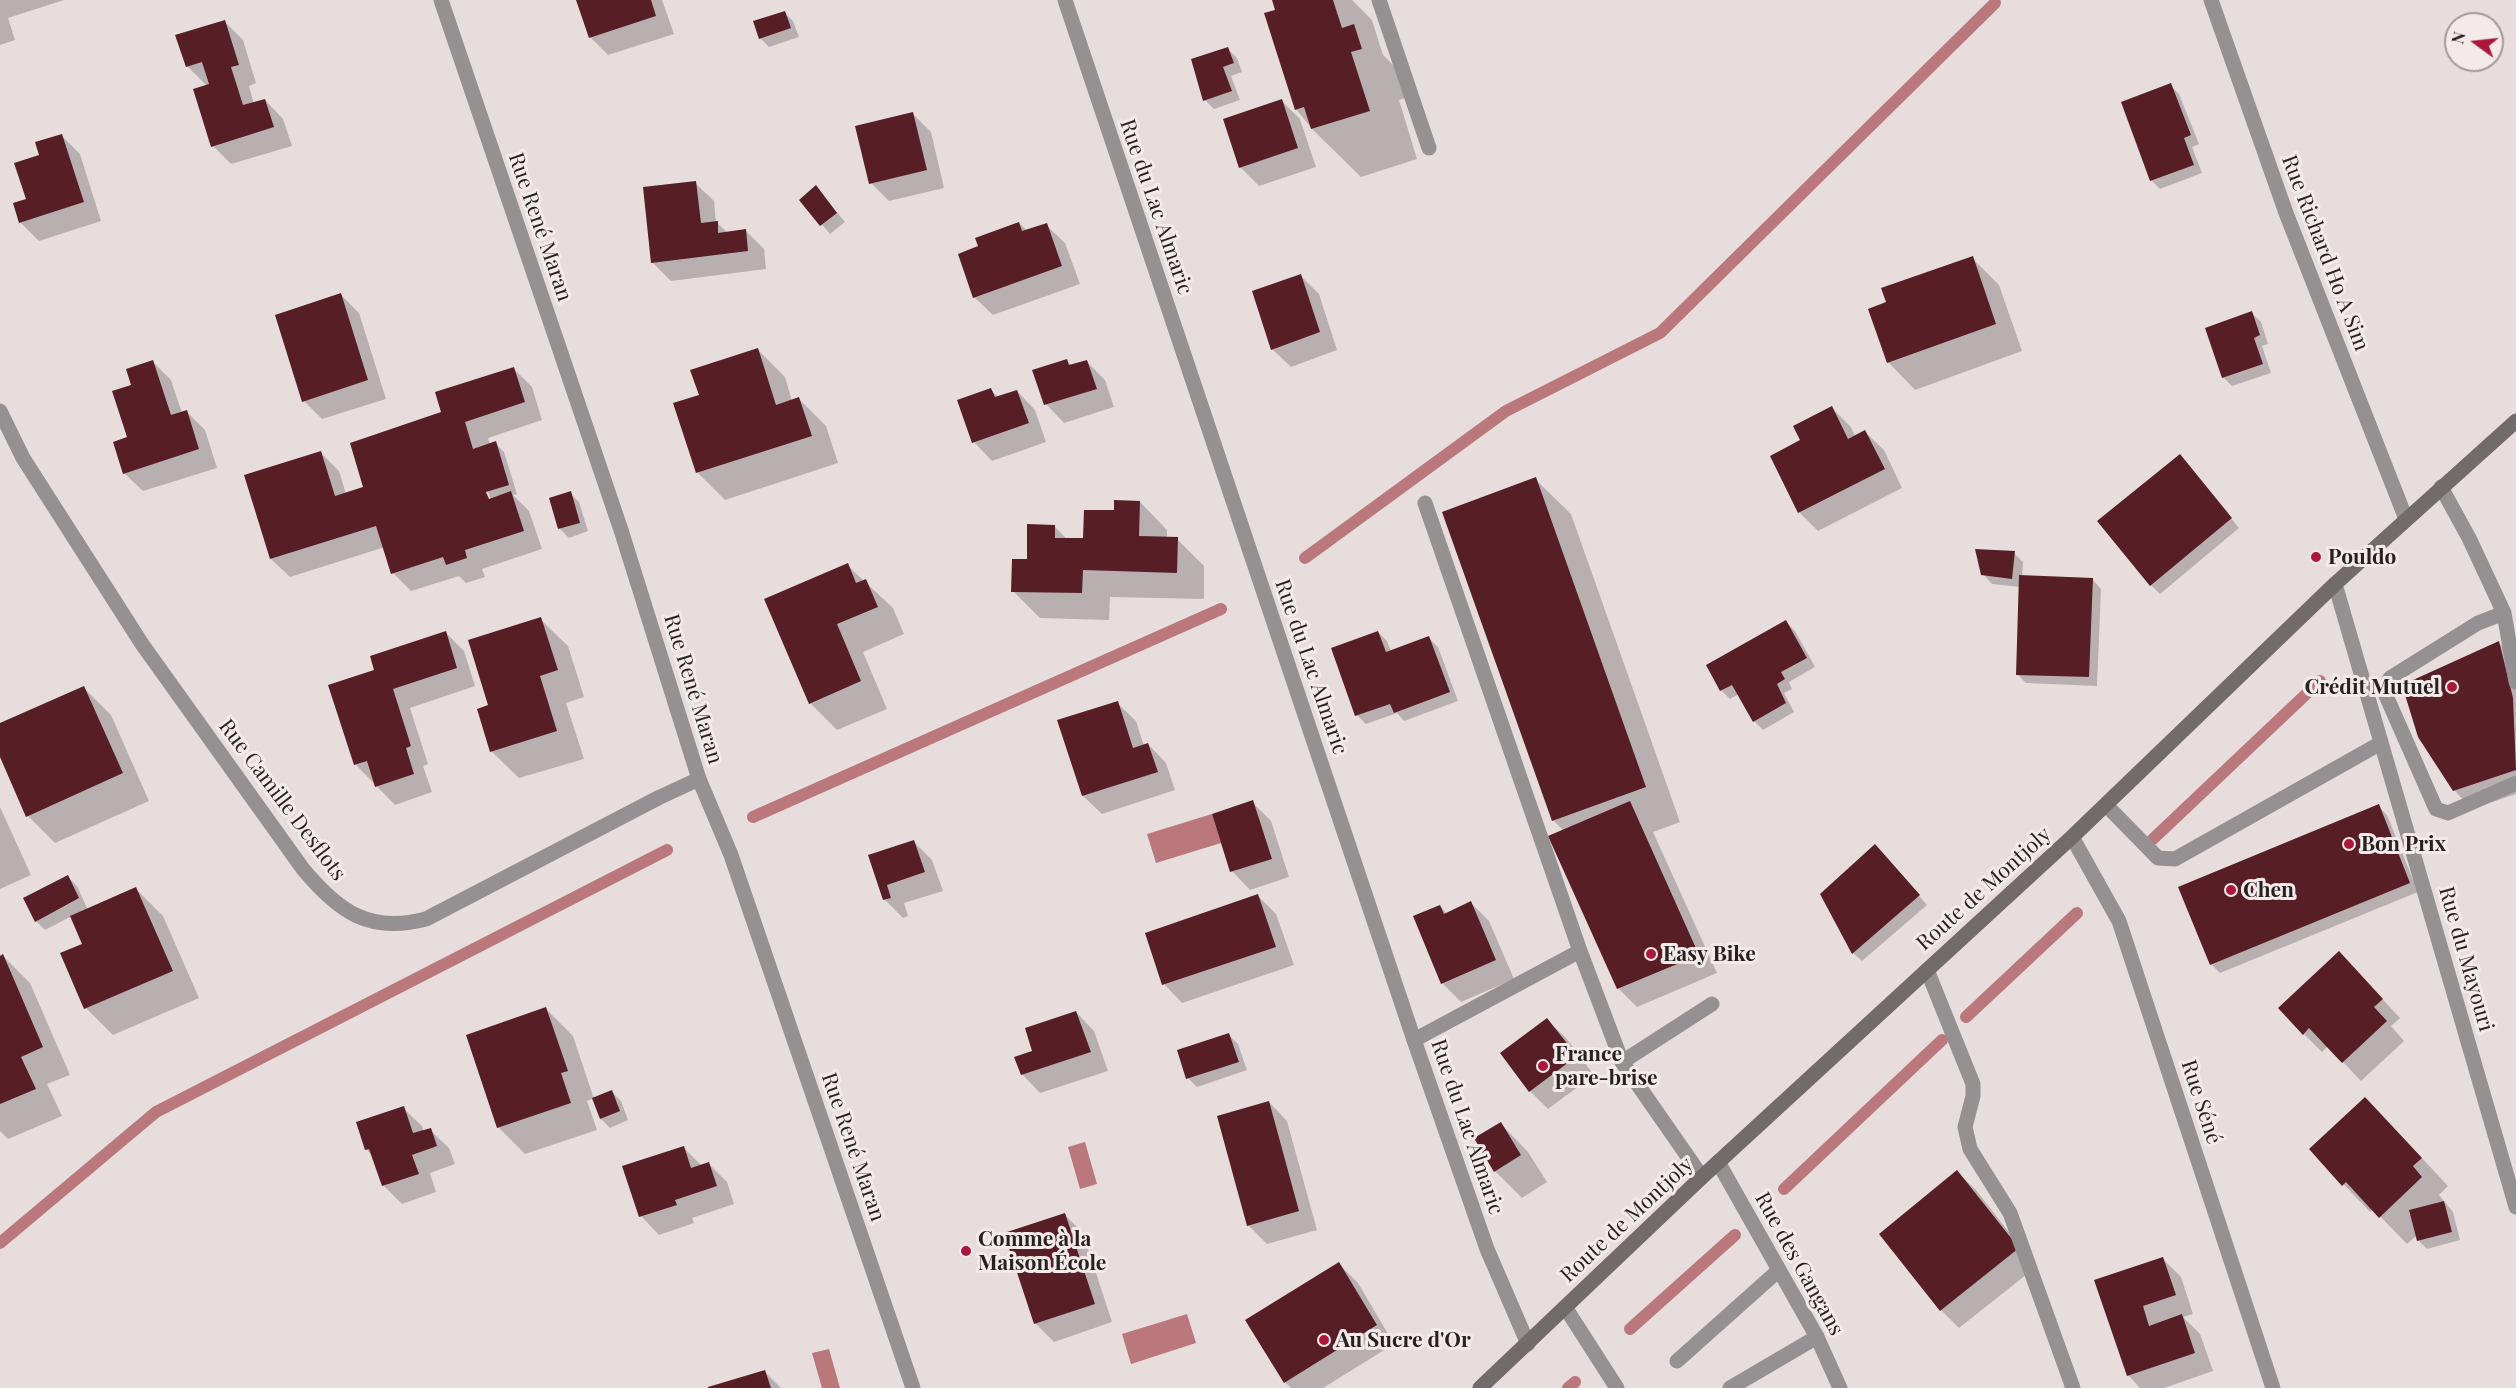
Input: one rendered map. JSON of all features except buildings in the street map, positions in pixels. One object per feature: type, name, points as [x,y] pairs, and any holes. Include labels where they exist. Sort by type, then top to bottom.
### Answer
[{"type":"main road","name":"Route de Montjoly","points":[[1480,1388],[1718,1162],[2072,837],[2335,584],[2516,421]]},
{"type":"street","name":"Rue René Maran","points":[[441,0],[621,530],[699,779],[731,855],[913,1388]]},
{"type":"street","name":"Rue du Lac Almaric","points":[[1065,0],[1414,1040],[1487,1249],[1528,1344]]},
{"type":"street","points":[[1379,0],[1429,148]]},
{"type":"street","name":"Rue Richard Ho A Sim","points":[[2211,0],[2286,213],[2406,519]]},
{"type":"street","name":"Rue Camille Desflots","points":[[0,411],[23,458],[148,654],[303,869],[341,908],[359,918],[384,923],[408,924],[426,919],[658,798],[699,779]]},
{"type":"street","points":[[2442,487],[2504,613],[2516,682]]},
{"type":"street","points":[[1425,503],[1580,951],[1622,1062],[1702,1177]]},
{"type":"street","name":"Rue du Mayouri","points":[[2335,584],[2516,1207]]},
{"type":"street","points":[[2504,613],[2478,623],[2390,678],[2384,691],[2436,809],[2448,813],[2516,783]]},
{"type":"street","points":[[2106,805],[2158,858],[2175,859],[2381,743]]},
{"type":"street","name":"Rue Séné","points":[[2072,837],[2120,921],[2273,1388]]},
{"type":"street","points":[[1414,1040],[1580,951]]},
{"type":"street","points":[[1927,970],[1973,1084],[1973,1096],[1965,1127],[1970,1149],[2010,1213],[2073,1388]]},
{"type":"street","points":[[1622,1062],[1712,1004]]},
{"type":"street","name":"Rue des Gangans","points":[[1718,1162],[1817,1336],[1840,1388]]},
{"type":"street","points":[[1677,1361],[1779,1270]]},
{"type":"street","points":[[1565,1307],[1617,1388]]},
{"type":"street","points":[[1730,1388],[1817,1336]]},
{"type":"shaded area","points":[[1212,814],[1221,843],[1156,863],[1147,834]]},
{"type":"shaded area","points":[[1085,1142],[1097,1184],[1080,1189],[1068,1147]]},
{"type":"shaded area","points":[[1187,1314],[1196,1343],[1131,1364],[1122,1334]]},
{"type":"shaded area","points":[[829,1349],[840,1388],[822,1388],[812,1353]]},
{"type":"waterway","points":[[1305,558],[1506,411],[1660,333],[1995,3]]},
{"type":"waterway","points":[[753,817],[1221,609]]},
{"type":"waterway","points":[[2153,839],[2320,681]]},
{"type":"waterway","points":[[0,1243],[156,1112],[667,850]]},
{"type":"waterway","points":[[1966,1017],[2077,913]]},
{"type":"waterway","points":[[1784,1189],[1942,1040]]},
{"type":"waterway","points":[[1630,1329],[1735,1235]]},
{"type":"waterway","points":[[1568,1388],[1575,1382]]},
{"type":"place","name":"Pouldo","points":[[2316,557]]},
{"type":"place","name":"Crédit Mutuel","points":[[2452,687]]},
{"type":"place","name":"Bon Prix","points":[[2349,844]]},
{"type":"place","name":"Chen","points":[[2231,890]]},
{"type":"place","name":"Easy Bike","points":[[1651,954]]},
{"type":"place","name":"France pare-brise","points":[[1543,1066]]},
{"type":"place","name":"Comme à la Maison École","points":[[966,1251]]},
{"type":"place","name":"Au Sucre d'Or","points":[[1324,1340]]}]
